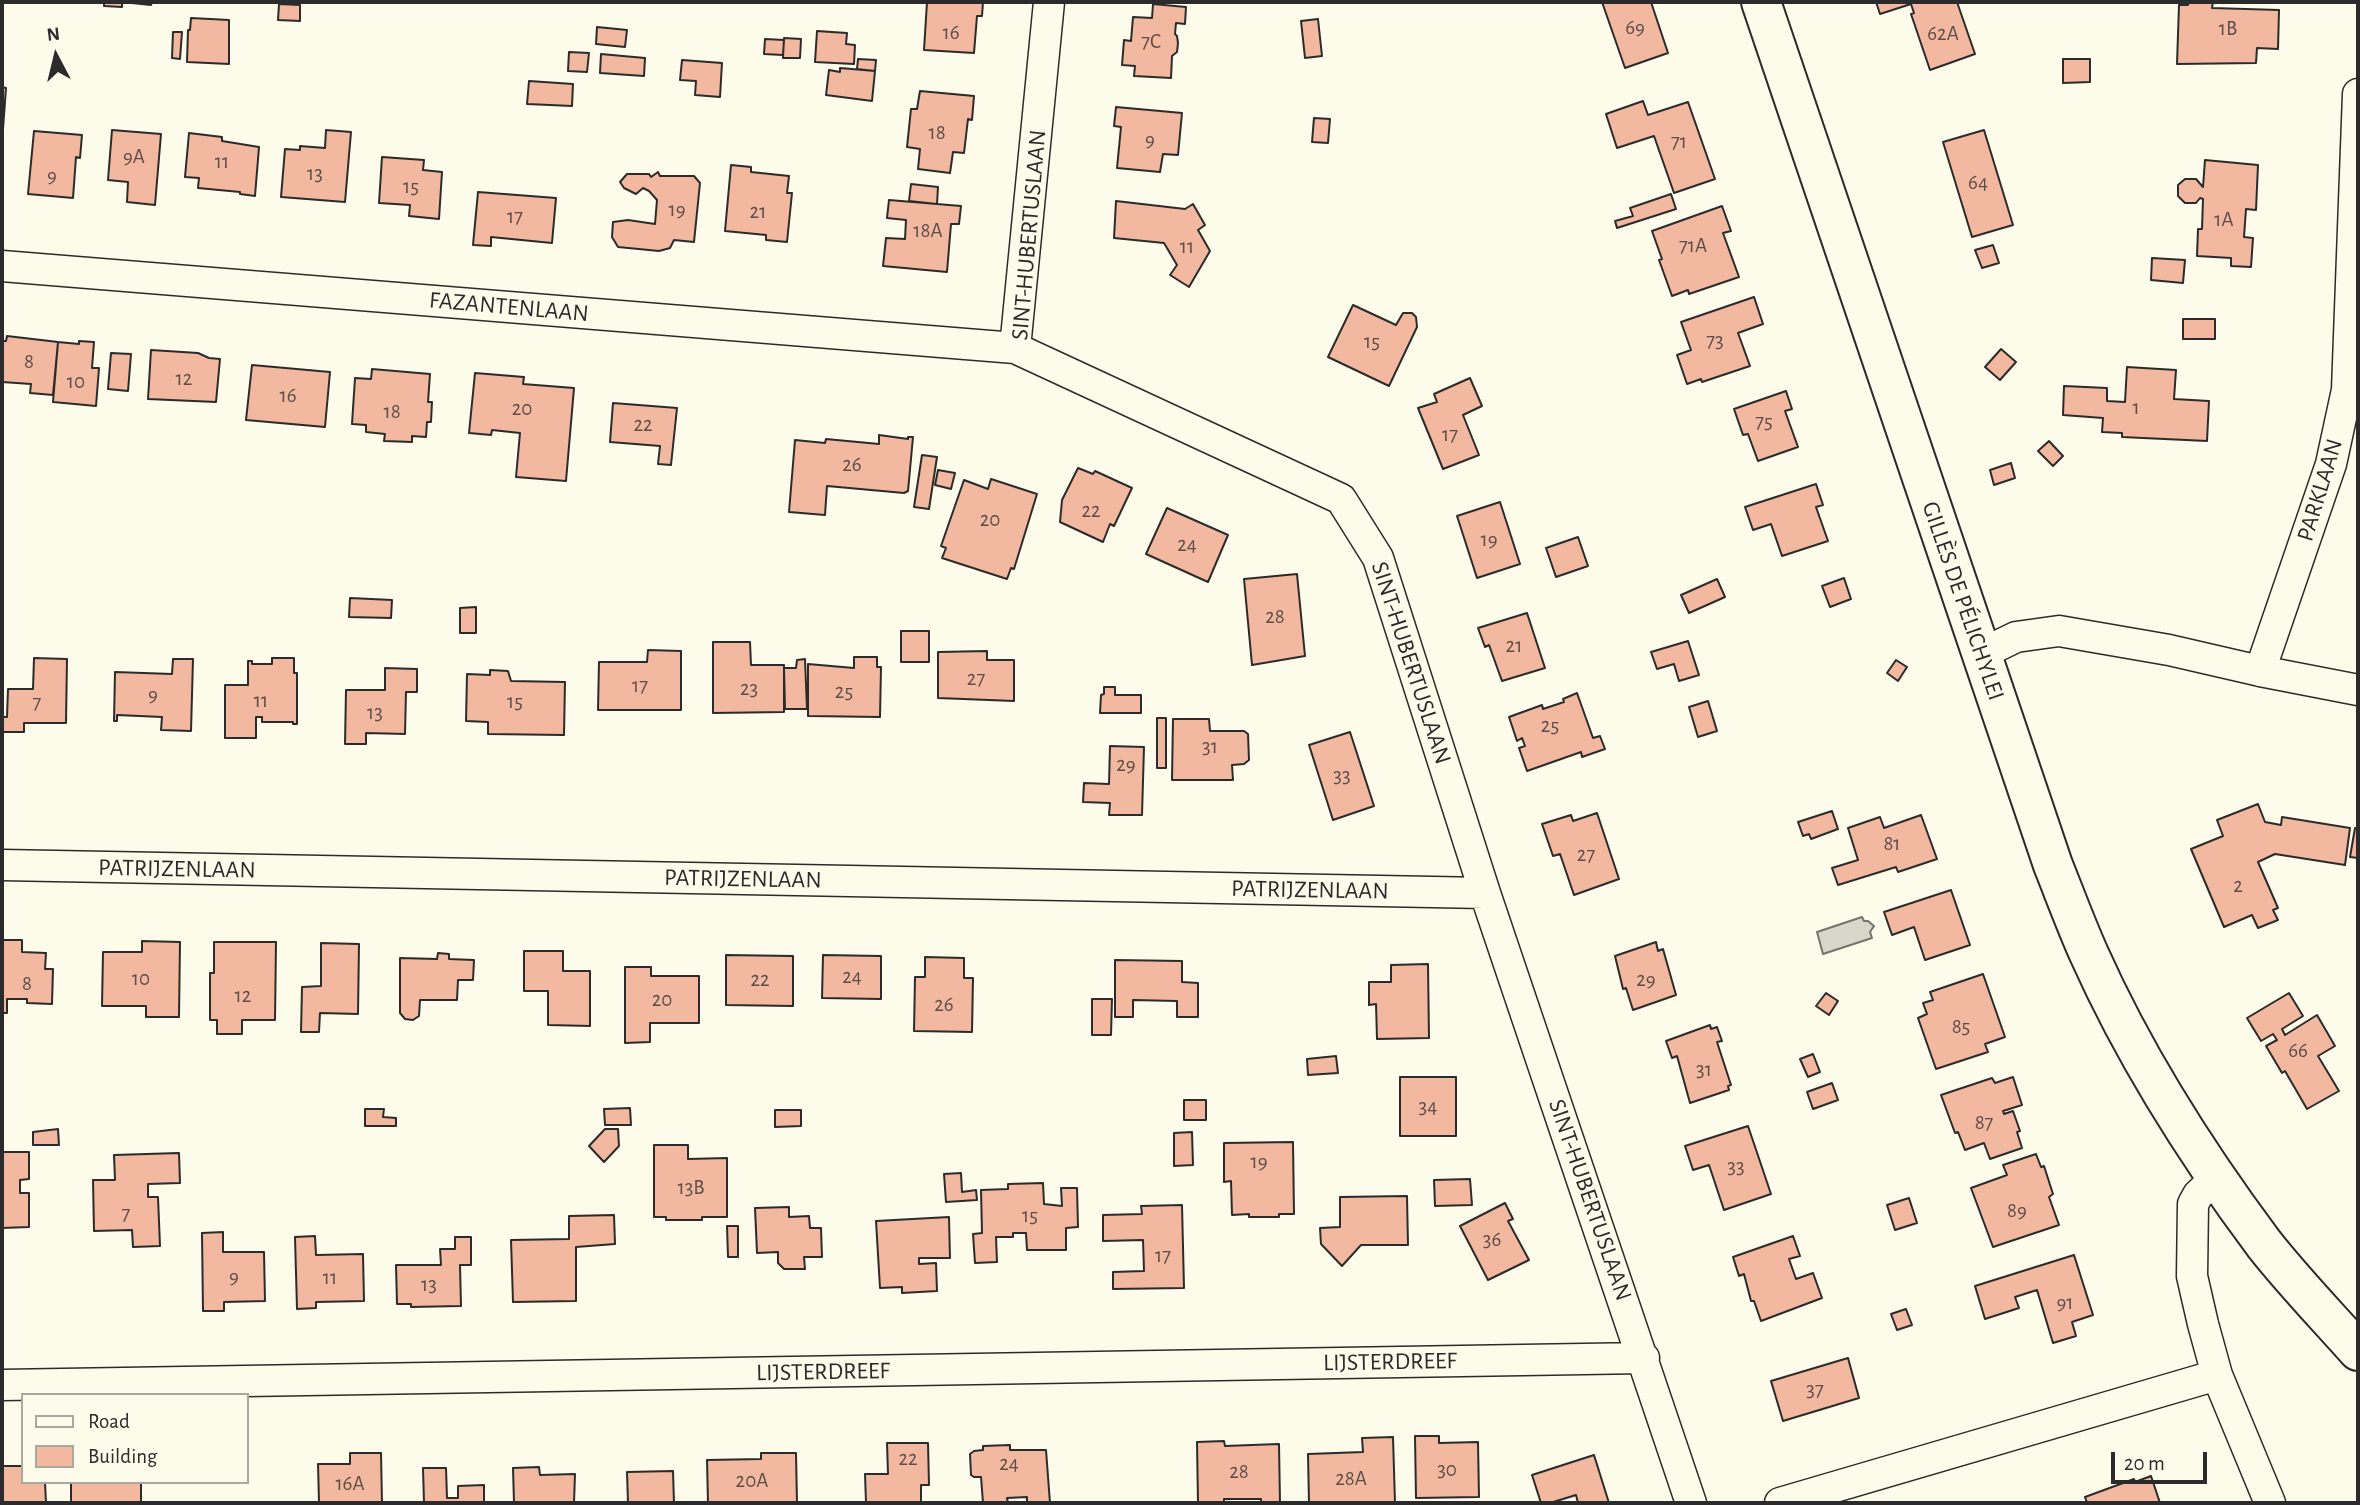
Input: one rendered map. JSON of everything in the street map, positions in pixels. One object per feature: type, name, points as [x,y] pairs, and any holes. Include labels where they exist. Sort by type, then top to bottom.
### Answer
[{"type":"main road","name":"GILLÈS DE PÉLICHYLEI","points":[[1761,2],[2053,865],[2089,954],[2167,1104],[2216,1178],[2266,1246],[2358,1351]]},
{"type":"street","name":"SINT-HUBERTUSLAAN","points":[[1049,2],[1015,348],[1341,499],[1378,558],[1485,893],[1691,1503]]},
{"type":"street","name":"PARKLAAN","points":[[2260,671],[2331,464],[2347,390],[2358,94]]},
{"type":"street","name":"FAZANTENLAAN","points":[[2,266],[1015,348]]},
{"type":"street","points":[[1981,654],[2016,637],[2059,631],[2169,650],[2358,690]]},
{"type":"street","name":"PATRIJZENLAAN","points":[[2,865],[1485,893]]},
{"type":"street","points":[[2216,1178],[2198,1195],[2193,1204],[2192,1276],[2217,1375],[2270,1503]]},
{"type":"street","name":"LIJSTERDREEF","points":[[2,1385],[1644,1358]]},
{"type":"street","points":[[1780,1503],[2217,1375]]},
{"type":"shaded area","points":[[1862,917],[1874,926],[1870,932],[1872,938],[1823,954],[1817,932]]},
{"type":"building","points":[[104,2],[122,2],[122,7],[104,6]]},
{"type":"building","points":[[122,2],[152,2],[151,5]]},
{"type":"building","points":[[927,2],[983,2],[982,16],[977,16],[974,53],[924,50]]},
{"type":"building","points":[[1602,2],[1651,2],[1668,53],[1625,68]]},
{"type":"building","points":[[1876,2],[1957,2],[1975,54],[1930,70],[1911,14],[1914,13],[1911,4],[1880,14]]},
{"type":"building","points":[[2189,2],[2213,2],[2212,8],[2279,10],[2278,49],[2257,48],[2256,63],[2177,64],[2179,5],[2188,5]]},
{"type":"building","points":[[279,4],[300,5],[300,21],[278,20]]},
{"type":"building","points":[[1153,4],[1186,7],[1185,24],[1176,23],[1178,43],[1177,52],[1172,56],[1171,78],[1134,76],[1135,66],[1122,65],[1124,40],[1131,41],[1133,17],[1152,18]]},
{"type":"building","points":[[191,18],[229,20],[229,64],[187,62]]},
{"type":"building","points":[[1318,19],[1322,56],[1305,58],[1301,21]]},
{"type":"building","points":[[597,27],[627,30],[625,47],[596,44]]},
{"type":"building","points":[[817,31],[847,33],[846,44],[855,45],[854,64],[815,62]]},
{"type":"building","points":[[173,32],[182,32],[180,59],[172,58]]},
{"type":"building","points":[[784,38],[801,39],[800,58],[783,58]]},
{"type":"building","points":[[765,39],[784,40],[783,55],[764,54]]},
{"type":"building","points":[[569,52],[589,53],[587,72],[568,71]]},
{"type":"building","points":[[601,54],[645,58],[644,76],[600,73]]},
{"type":"building","points":[[858,59],[876,60],[875,71],[857,69]]},
{"type":"building","points":[[2063,59],[2090,59],[2090,82],[2063,83]]},
{"type":"building","points":[[682,60],[722,63],[720,97],[695,95],[696,81],[680,80]]},
{"type":"building","points":[[840,68],[875,71],[872,101],[826,95],[829,70],[840,72]]},
{"type":"building","points":[[529,81],[573,84],[572,106],[527,104]]},
{"type":"building","points":[[2,87],[6,88],[2,143]]},
{"type":"building","points":[[920,91],[974,96],[972,120],[968,119],[964,153],[953,152],[950,173],[918,169],[920,149],[907,147],[911,109],[917,109]]},
{"type":"building","points":[[1643,101],[1648,115],[1688,102],[1715,179],[1674,193],[1654,136],[1617,148],[1606,114]]},
{"type":"building","points":[[1116,107],[1182,113],[1178,155],[1163,154],[1160,172],[1117,168],[1121,127],[1114,126]]},
{"type":"building","points":[[1314,118],[1330,119],[1328,143],[1312,142]]},
{"type":"building","points":[[112,130],[161,134],[155,205],[127,202],[128,182],[108,180]]},
{"type":"building","points":[[326,130],[351,132],[345,202],[281,197],[285,149],[300,150],[300,146],[325,148]]},
{"type":"building","points":[[1984,130],[2013,225],[1972,237],[1943,142]]},
{"type":"building","points":[[34,131],[82,135],[80,158],[76,157],[73,198],[28,194]]},
{"type":"building","points":[[189,133],[222,137],[222,141],[259,147],[255,196],[198,188],[199,178],[185,177]]},
{"type":"building","points":[[382,157],[424,160],[423,170],[442,172],[439,219],[409,216],[410,205],[379,203]]},
{"type":"building","points":[[2205,160],[2258,165],[2256,210],[2246,209],[2244,237],[2253,238],[2251,267],[2231,266],[2231,258],[2197,256],[2198,229],[2202,229],[2203,199],[2200,198],[2196,203],[2185,203],[2178,196],[2178,185],[2185,179],[2196,179],[2203,187]]},
{"type":"building","points":[[731,165],[751,167],[751,172],[789,176],[787,193],[792,193],[787,242],[766,240],[766,235],[725,231]]},
{"type":"building","points":[[658,172],[660,176],[694,176],[700,183],[694,242],[674,240],[670,248],[659,251],[618,247],[612,237],[613,222],[628,220],[655,224],[657,200],[643,188],[636,194],[624,188],[620,182],[627,174],[649,174],[651,177]]},
{"type":"building","points":[[911,184],[938,187],[937,204],[909,201]]},
{"type":"building","points":[[478,192],[556,198],[552,243],[491,237],[491,246],[473,245]]},
{"type":"building","points":[[1671,194],[1676,209],[1617,228],[1615,221],[1633,216],[1630,208]]},
{"type":"building","points":[[889,200],[961,206],[959,224],[951,224],[947,272],[883,266],[886,238],[905,239],[906,220],[887,218]]},
{"type":"building","points":[[1116,201],[1185,209],[1193,204],[1205,225],[1198,230],[1210,251],[1189,287],[1170,275],[1177,265],[1164,243],[1114,238]]},
{"type":"building","points":[[1722,206],[1731,231],[1723,233],[1739,277],[1689,294],[1688,290],[1672,296],[1652,231]]},
{"type":"building","points":[[1993,245],[1999,263],[1982,268],[1975,250]]},
{"type":"building","points":[[2152,258],[2185,260],[2183,283],[2151,280]]},
{"type":"building","points":[[1754,297],[1763,324],[1738,333],[1750,366],[1702,382],[1701,379],[1687,384],[1677,355],[1691,350],[1681,322]]},
{"type":"building","points":[[1353,305],[1396,325],[1403,313],[1412,313],[1416,317],[1417,327],[1389,386],[1328,357]]},
{"type":"building","points":[[2183,319],[2215,319],[2215,339],[2183,339]]},
{"type":"building","points":[[7,336],[58,342],[53,395],[30,393],[31,384],[2,382],[2,341],[6,341]]},
{"type":"building","points":[[79,341],[94,342],[92,368],[99,368],[96,406],[53,402],[58,342],[79,344]]},
{"type":"building","points":[[2001,349],[2016,362],[2000,380],[1985,367]]},
{"type":"building","points":[[151,350],[198,353],[220,359],[216,402],[148,399]]},
{"type":"building","points":[[111,353],[131,354],[128,391],[108,389]]},
{"type":"building","points":[[252,365],[330,372],[325,427],[246,420]]},
{"type":"building","points":[[2127,367],[2176,370],[2174,399],[2209,401],[2207,441],[2122,437],[2122,433],[2102,432],[2103,418],[2063,415],[2064,386],[2107,388],[2107,401],[2125,402]]},
{"type":"building","points":[[372,369],[430,374],[428,402],[432,402],[431,422],[427,422],[426,437],[412,436],[412,442],[384,441],[385,434],[366,432],[366,425],[352,424],[355,378],[371,379]]},
{"type":"building","points":[[475,373],[524,377],[523,384],[574,388],[566,481],[516,477],[520,433],[492,430],[491,435],[469,433]]},
{"type":"building","points":[[1470,378],[1482,406],[1463,415],[1479,455],[1443,469],[1418,408],[1437,402],[1434,394]]},
{"type":"building","points":[[1786,391],[1792,409],[1785,411],[1798,447],[1758,461],[1748,434],[1743,435],[1734,409]]},
{"type":"building","points":[[613,403],[677,408],[671,465],[658,464],[660,446],[610,442]]},
{"type":"building","points":[[879,435],[908,439],[913,437],[908,491],[904,493],[827,486],[825,515],[789,512],[795,440],[825,443],[826,439],[879,444]]},
{"type":"building","points":[[2049,441],[2063,456],[2053,466],[2038,451]]},
{"type":"building","points":[[922,455],[937,457],[929,509],[914,507]]},
{"type":"building","points":[[2011,463],[2015,478],[1994,485],[1990,470]]},
{"type":"building","points":[[1078,468],[1093,474],[1095,471],[1132,488],[1114,526],[1110,524],[1103,542],[1060,522],[1062,500]]},
{"type":"building","points":[[938,470],[955,473],[951,489],[935,485]]},
{"type":"building","points":[[991,479],[1037,494],[1014,569],[1011,568],[1007,579],[942,558],[946,548],[941,546],[964,480],[988,489]]},
{"type":"building","points":[[1816,484],[1823,505],[1816,507],[1828,541],[1782,556],[1771,524],[1753,530],[1745,507]]},
{"type":"building","points":[[1500,502],[1520,564],[1477,578],[1457,516]]},
{"type":"building","points":[[1167,508],[1228,535],[1208,582],[1146,554]]},
{"type":"building","points":[[1578,537],[1588,566],[1556,577],[1546,548]]},
{"type":"building","points":[[1297,574],[1305,656],[1252,665],[1244,579]]},
{"type":"building","points":[[1844,578],[1851,599],[1830,607],[1822,586]]},
{"type":"building","points":[[1717,579],[1725,597],[1689,613],[1681,595]]},
{"type":"building","points":[[350,598],[392,600],[391,618],[349,617]]},
{"type":"building","points":[[476,607],[476,633],[460,633],[460,608]]},
{"type":"building","points":[[1527,613],[1545,668],[1502,681],[1489,645],[1485,647],[1478,628]]},
{"type":"building","points":[[901,631],[929,631],[929,662],[901,662]]},
{"type":"building","points":[[1688,641],[1699,675],[1679,681],[1674,664],[1657,669],[1651,652]]},
{"type":"building","points":[[713,642],[750,642],[751,665],[784,665],[784,712],[713,713]]},
{"type":"building","points":[[648,650],[681,651],[681,710],[598,710],[599,662],[647,662]]},
{"type":"building","points":[[987,651],[987,660],[1014,660],[1014,701],[938,698],[938,652]]},
{"type":"building","points":[[854,657],[877,657],[877,667],[881,667],[880,717],[808,716],[808,664],[854,668]]},
{"type":"building","points":[[34,658],[67,659],[66,723],[24,723],[24,732],[2,732],[2,717],[7,717],[8,689],[33,689]]},
{"type":"building","points":[[272,658],[294,658],[294,673],[297,673],[297,724],[262,722],[262,717],[256,717],[256,738],[225,738],[225,685],[248,685],[248,661],[252,661],[252,664],[272,664]]},
{"type":"building","points":[[173,659],[193,659],[191,731],[161,730],[162,717],[117,715],[117,721],[114,721],[115,672],[172,674]]},
{"type":"building","points":[[805,659],[807,709],[785,709],[784,668],[796,668],[797,660]]},
{"type":"building","points":[[1896,660],[1907,667],[1898,681],[1887,673]]},
{"type":"building","points":[[385,668],[417,669],[417,692],[406,692],[405,734],[366,733],[366,744],[345,744],[346,690],[385,690]]},
{"type":"building","points":[[490,670],[508,671],[511,681],[565,682],[564,735],[488,734],[488,722],[466,721],[467,674],[490,675]]},
{"type":"building","points":[[1104,687],[1115,687],[1115,695],[1141,695],[1141,713],[1100,713]]},
{"type":"building","points":[[1577,693],[1593,738],[1600,736],[1605,749],[1582,757],[1581,752],[1527,771],[1519,748],[1525,746],[1522,738],[1517,741],[1509,717],[1542,705],[1543,709],[1564,702],[1563,699]]},
{"type":"building","points":[[1708,701],[1717,731],[1698,737],[1689,707]]},
{"type":"building","points":[[1157,718],[1166,718],[1166,768],[1157,768]]},
{"type":"building","points":[[1173,719],[1209,719],[1210,731],[1244,731],[1248,734],[1249,760],[1244,764],[1232,765],[1233,780],[1172,780]]},
{"type":"building","points":[[1350,732],[1374,806],[1333,820],[1309,745]]},
{"type":"building","points":[[1110,746],[1144,747],[1142,815],[1109,815],[1110,803],[1083,802],[1084,783],[1109,784]]},
{"type":"building","points":[[2258,804],[2265,822],[2281,825],[2282,817],[2350,828],[2345,865],[2275,854],[2258,862],[2278,908],[2273,910],[2278,920],[2258,928],[2252,915],[2224,927],[2191,849],[2223,836],[2217,820]]},
{"type":"building","points":[[1832,811],[1838,829],[1811,839],[1809,834],[1803,836],[1798,822]]},
{"type":"building","points":[[1597,813],[1619,879],[1574,895],[1560,854],[1553,856],[1542,824],[1571,815],[1573,821]]},
{"type":"building","points":[[1921,815],[1937,859],[1898,872],[1896,867],[1838,885],[1832,868],[1858,860],[1848,828],[1880,817],[1884,828]]},
{"type":"building","points":[[2355,828],[2358,828],[2358,858],[2350,857]]},
{"type":"building","points":[[1951,890],[1970,945],[1925,960],[1914,927],[1892,935],[1884,912]]},
{"type":"building","points":[[2,940],[22,940],[22,952],[46,953],[45,969],[53,969],[52,1004],[27,1003],[27,999],[7,999],[7,1013],[2,1013]]},
{"type":"building","points":[[142,941],[180,942],[179,1017],[146,1017],[146,1006],[102,1006],[103,952],[142,952]]},
{"type":"building","points":[[214,942],[276,942],[275,1020],[242,1020],[242,1034],[217,1034],[217,1020],[210,1020],[210,973],[214,973]]},
{"type":"building","points":[[1656,942],[1658,951],[1663,949],[1676,995],[1633,1010],[1626,988],[1623,989],[1615,956]]},
{"type":"building","points":[[321,943],[359,944],[358,1014],[320,1013],[319,1032],[301,1032],[302,987],[321,986]]},
{"type":"building","points":[[524,951],[563,951],[563,971],[590,971],[590,1026],[548,1025],[548,991],[524,991]]},
{"type":"building","points":[[438,953],[449,954],[449,959],[474,960],[473,980],[458,980],[457,1000],[420,1000],[419,1016],[413,1020],[405,1019],[400,1013],[400,958],[437,959]]},
{"type":"building","points":[[726,955],[793,956],[793,1006],[726,1005]]},
{"type":"building","points":[[823,955],[881,956],[881,999],[822,998]]},
{"type":"building","points":[[925,957],[964,958],[964,978],[973,978],[972,1032],[914,1031],[915,977],[925,977]]},
{"type":"building","points":[[1115,960],[1182,961],[1182,982],[1198,983],[1198,1017],[1177,1017],[1177,1001],[1133,1000],[1133,1017],[1115,1017]]},
{"type":"building","points":[[1428,964],[1429,1038],[1377,1039],[1376,1004],[1369,1005],[1369,982],[1391,982],[1391,965]]},
{"type":"building","points":[[625,967],[651,967],[651,976],[699,976],[699,1023],[650,1023],[650,1042],[625,1043]]},
{"type":"building","points":[[1983,974],[2005,1037],[1985,1044],[1988,1052],[1936,1069],[1918,1018],[1927,1014],[1923,1003],[1933,1000],[1930,992]]},
{"type":"building","points":[[1826,993],[1838,1001],[1829,1015],[1816,1006]]},
{"type":"building","points":[[2289,993],[2303,1016],[2282,1029],[2285,1035],[2317,1015],[2335,1046],[2318,1056],[2339,1091],[2307,1109],[2285,1071],[2282,1073],[2266,1046],[2277,1040],[2273,1034],[2261,1041],[2247,1018]]},
{"type":"building","points":[[1092,999],[1112,999],[1111,1035],[1092,1035]]},
{"type":"building","points":[[1710,1025],[1711,1029],[1717,1027],[1722,1041],[1717,1042],[1731,1085],[1728,1086],[1729,1090],[1690,1103],[1677,1056],[1672,1058],[1666,1041]]},
{"type":"building","points":[[1813,1054],[1820,1072],[1808,1077],[1800,1059]]},
{"type":"building","points":[[1336,1056],[1338,1073],[1308,1075],[1307,1059]]},
{"type":"building","points":[[1400,1077],[1456,1077],[1456,1136],[1400,1136]]},
{"type":"building","points":[[2013,1077],[2022,1105],[2003,1111],[2004,1114],[2013,1111],[2022,1148],[1990,1159],[1984,1143],[1965,1150],[1958,1132],[1955,1133],[1941,1095],[1992,1078],[1995,1083]]},
{"type":"building","points":[[1832,1083],[1838,1100],[1813,1109],[1807,1092]]},
{"type":"building","points":[[1184,1100],[1206,1100],[1206,1120],[1184,1120]]},
{"type":"building","points":[[630,1108],[631,1125],[605,1125],[604,1109]]},
{"type":"building","points":[[365,1109],[384,1109],[383,1117],[396,1118],[396,1126],[365,1126]]},
{"type":"building","points":[[775,1110],[801,1110],[801,1126],[775,1127]]},
{"type":"building","points":[[1748,1126],[1771,1194],[1724,1210],[1709,1165],[1693,1170],[1685,1146]]},
{"type":"building","points":[[58,1129],[59,1145],[33,1145],[33,1132]]},
{"type":"building","points":[[605,1129],[618,1129],[619,1146],[604,1162],[589,1146]]},
{"type":"building","points":[[1192,1132],[1193,1165],[1174,1166],[1174,1133]]},
{"type":"building","points":[[1293,1142],[1294,1214],[1279,1214],[1279,1217],[1232,1215],[1231,1181],[1224,1182],[1224,1143]]},
{"type":"building","points":[[654,1145],[688,1145],[688,1159],[727,1158],[727,1217],[666,1220],[666,1217],[654,1217]]},
{"type":"building","points":[[2,1152],[29,1152],[29,1179],[20,1180],[20,1193],[29,1193],[29,1227],[2,1228]]},
{"type":"building","points":[[179,1153],[180,1183],[148,1184],[148,1197],[158,1197],[160,1246],[133,1247],[132,1230],[94,1231],[93,1180],[115,1180],[114,1155]]},
{"type":"building","points":[[2036,1154],[2041,1167],[2044,1166],[2053,1194],[2049,1197],[2059,1225],[1993,1247],[1971,1188],[2007,1175],[2003,1165]]},
{"type":"building","points":[[961,1173],[962,1192],[976,1190],[977,1200],[946,1202],[944,1174]]},
{"type":"building","points":[[1470,1179],[1472,1205],[1435,1206],[1434,1180]]},
{"type":"building","points":[[1043,1183],[1044,1204],[1062,1206],[1061,1188],[1077,1188],[1078,1227],[1066,1228],[1066,1250],[1027,1250],[1026,1233],[1013,1233],[1013,1237],[996,1237],[997,1262],[975,1263],[973,1234],[982,1233],[981,1190],[1008,1189],[1008,1184]]},
{"type":"building","points":[[1407,1196],[1408,1245],[1361,1245],[1342,1266],[1321,1244],[1320,1228],[1340,1227],[1340,1197]]},
{"type":"building","points":[[1909,1198],[1917,1223],[1895,1230],[1887,1205]]},
{"type":"building","points":[[1505,1203],[1513,1219],[1508,1221],[1529,1260],[1488,1280],[1460,1226]]},
{"type":"building","points":[[1182,1205],[1184,1288],[1113,1289],[1113,1272],[1144,1271],[1143,1240],[1103,1241],[1103,1215],[1142,1214],[1141,1206]]},
{"type":"building","points":[[789,1207],[789,1217],[809,1216],[810,1228],[821,1228],[822,1257],[804,1257],[805,1269],[784,1269],[778,1263],[778,1252],[757,1253],[755,1208]]},
{"type":"building","points":[[614,1215],[615,1244],[576,1247],[576,1301],[513,1302],[511,1240],[569,1239],[569,1216]]},
{"type":"building","points":[[949,1217],[950,1258],[919,1258],[919,1264],[936,1263],[937,1291],[902,1293],[902,1287],[880,1288],[876,1221]]},
{"type":"building","points":[[727,1226],[738,1226],[738,1257],[728,1257]]},
{"type":"building","points":[[223,1232],[223,1252],[264,1252],[265,1301],[224,1302],[224,1311],[203,1311],[202,1233]]},
{"type":"building","points":[[315,1236],[316,1255],[363,1254],[364,1301],[316,1302],[316,1308],[297,1309],[295,1237]]},
{"type":"building","points":[[1793,1236],[1800,1256],[1789,1259],[1796,1279],[1813,1273],[1822,1298],[1761,1321],[1754,1301],[1751,1301],[1744,1274],[1739,1276],[1733,1257]]},
{"type":"building","points":[[455,1237],[471,1237],[471,1265],[460,1265],[461,1306],[411,1307],[411,1304],[397,1304],[396,1265],[441,1265],[440,1249],[455,1249]]},
{"type":"building","points":[[2074,1255],[2093,1315],[2072,1322],[2076,1336],[2053,1343],[2037,1290],[2015,1297],[2019,1308],[1985,1319],[1975,1286]]},
{"type":"building","points":[[1906,1309],[1912,1325],[1897,1330],[1891,1314]]},
{"type":"building","points":[[1848,1358],[1859,1398],[1783,1421],[1771,1381]]},
{"type":"building","points":[[1415,1436],[1439,1436],[1439,1443],[1478,1442],[1479,1497],[1416,1498]]},
{"type":"building","points":[[1393,1437],[1395,1503],[1309,1503],[1308,1454],[1363,1452],[1362,1438]]},
{"type":"building","points":[[1224,1441],[1225,1446],[1279,1444],[1280,1503],[1261,1503],[1261,1499],[1224,1499],[1224,1503],[1198,1503],[1197,1442]]},
{"type":"building","points":[[887,1443],[928,1443],[929,1485],[921,1485],[921,1503],[866,1503],[865,1474],[888,1474]]},
{"type":"building","points":[[1010,1445],[1010,1450],[1046,1450],[1050,1503],[1027,1503],[1027,1497],[1007,1498],[1008,1503],[983,1503],[981,1477],[971,1475],[970,1454],[983,1450],[983,1446]]},
{"type":"building","points":[[350,1453],[381,1453],[382,1503],[319,1503],[318,1464],[350,1464]]},
{"type":"building","points":[[761,1453],[796,1453],[797,1503],[708,1503],[707,1460],[761,1459]]},
{"type":"building","points":[[1594,1455],[1609,1503],[1578,1503],[1576,1495],[1541,1503],[1532,1475]]},
{"type":"building","points":[[2,1466],[21,1466],[21,1484],[45,1484],[46,1503],[2,1503]]},
{"type":"building","points":[[539,1467],[540,1475],[575,1474],[574,1503],[514,1503],[513,1468]]},
{"type":"building","points":[[423,1468],[446,1468],[447,1498],[458,1498],[458,1486],[484,1485],[484,1503],[424,1503]]},
{"type":"building","points":[[673,1471],[674,1503],[628,1503],[627,1472]]},
{"type":"building","points":[[2151,1476],[2160,1503],[2087,1503],[2085,1497],[2134,1479],[2135,1482]]},
{"type":"building","points":[[71,1484],[141,1484],[141,1503],[71,1503]]}]
